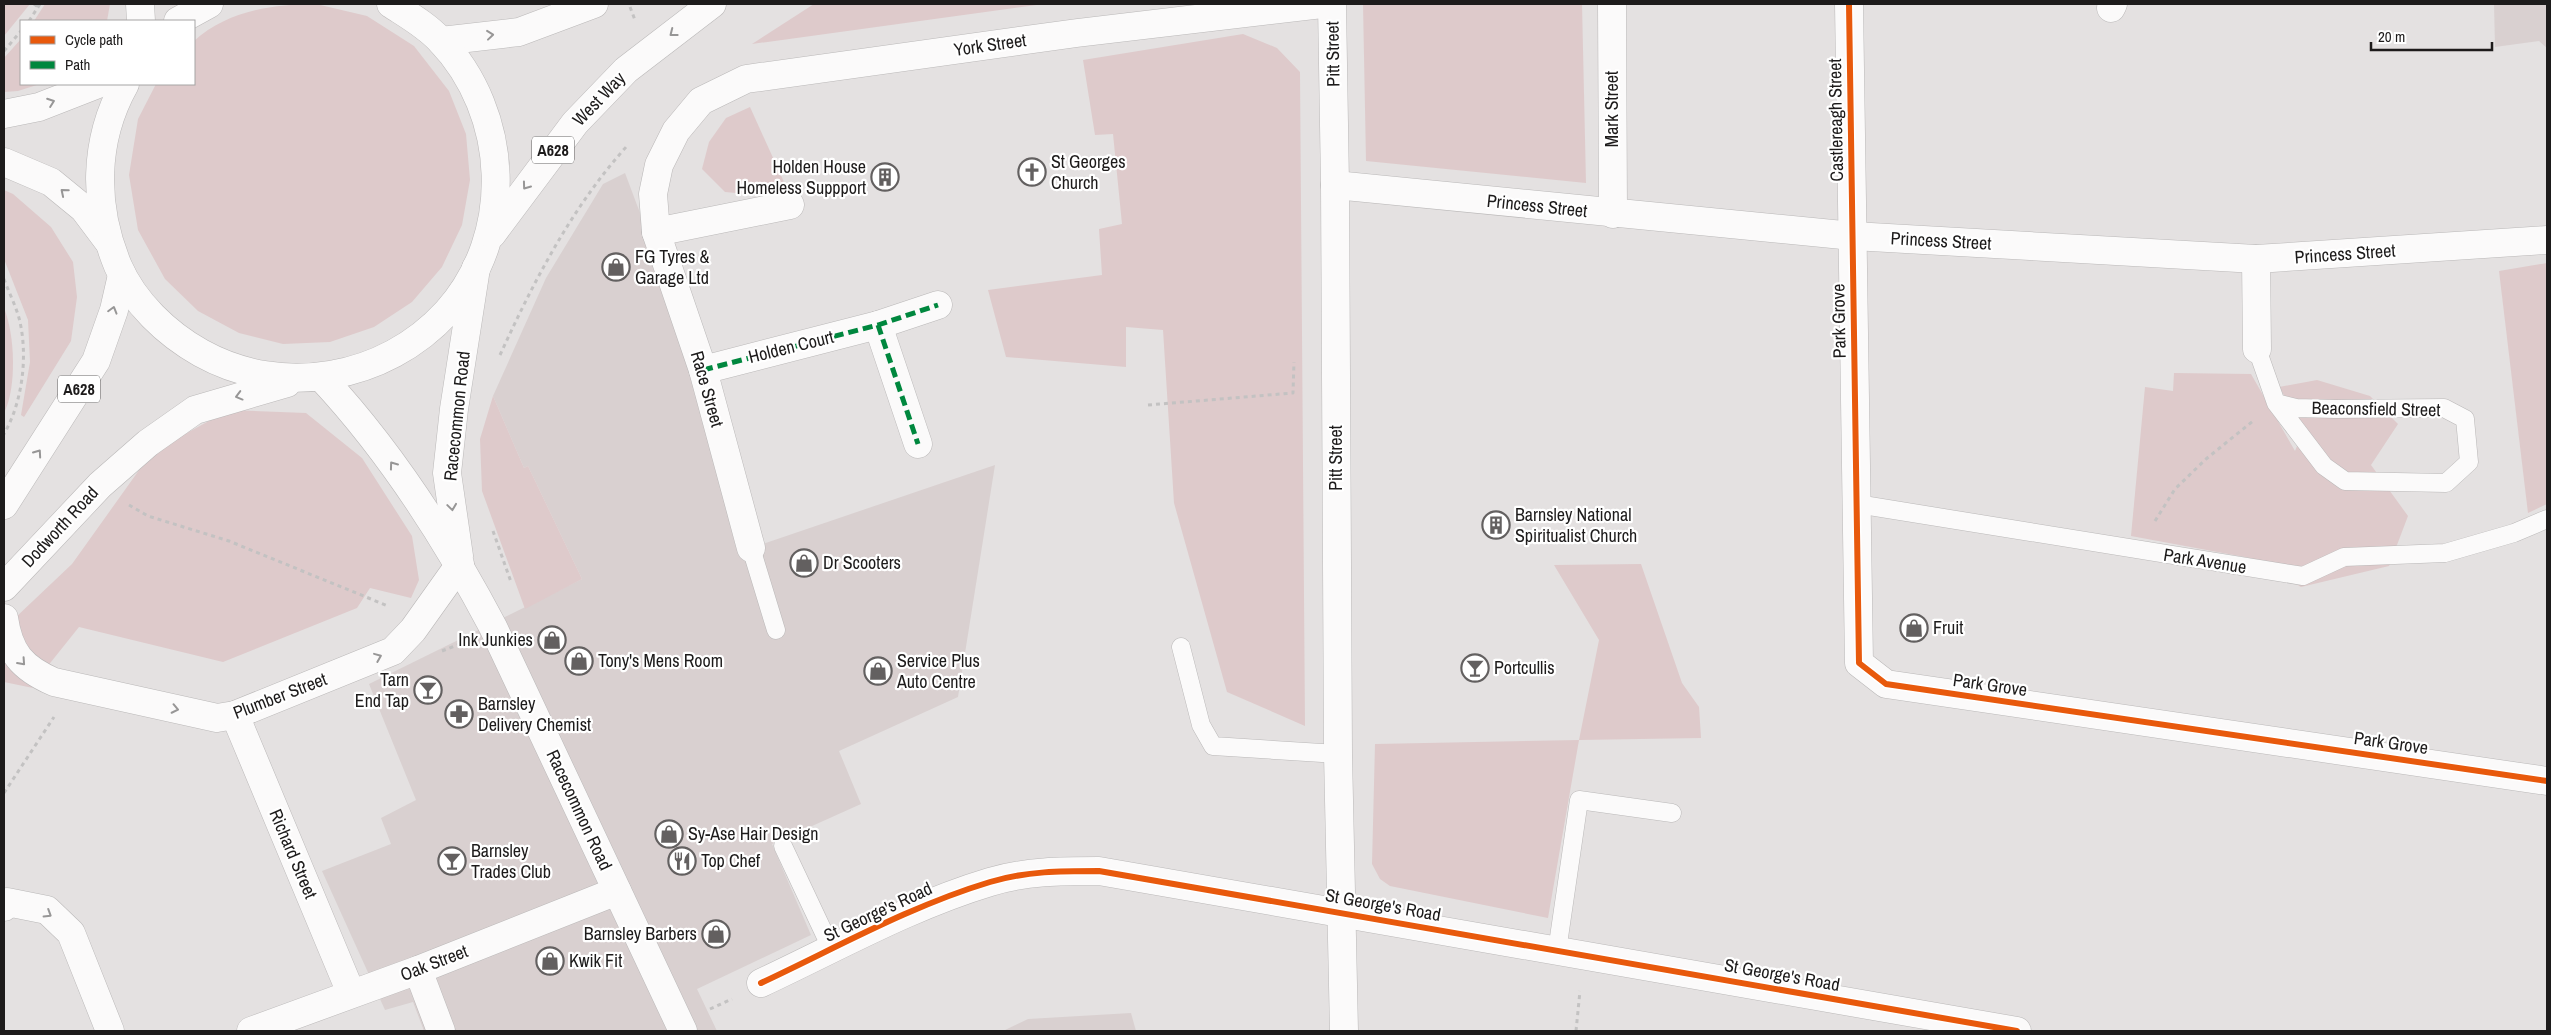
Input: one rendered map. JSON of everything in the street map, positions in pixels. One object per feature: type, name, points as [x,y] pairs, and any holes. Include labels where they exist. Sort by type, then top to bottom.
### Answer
[{"type":"main road","points":[[140,4],[141,20]]},
{"type":"main road","points":[[180,20],[209,4]]},
{"type":"main road","points":[[390,4],[434,34],[519,32],[594,4]]},
{"type":"main road","points":[[124,85],[114,102],[101,147],[99,195],[108,242],[122,275],[148,312],[181,342],[220,364],[261,376],[312,379],[358,370],[408,346],[448,311],[476,268],[489,238],[497,185],[492,132],[472,84],[413,4]]},
{"type":"main road","name":"West Way","points":[[489,238],[575,122],[626,70],[712,4]]},
{"type":"main road","name":"York Street","points":[[676,131],[701,101],[746,79],[1077,33],[1322,4]]},
{"type":"main road","name":"Pitt Street","points":[[1332,4],[1335,185],[1338,754],[1344,1031]]},
{"type":"main road","name":"Mark Street","points":[[1612,4],[1613,214]]},
{"type":"main road","name":"Castlereagh Street","points":[[1849,4],[1853,236]]},
{"type":"main road","points":[[4,114],[39,106],[95,85]]},
{"type":"main road","name":"Race Street","points":[[676,131],[659,165],[653,194],[656,232],[703,370],[751,548]]},
{"type":"main road","points":[[4,162],[52,182],[84,209],[108,242]]},
{"type":"main road","name":"Princess Street","points":[[1335,185],[1613,214],[1853,236],[2256,259],[2547,240]]},
{"type":"main road","points":[[656,232],[790,205]]},
{"type":"main road","name":"Park Grove","points":[[1853,236],[1859,663],[1886,684],[2547,781]]},
{"type":"main road","name":"Beaconsfield Street","points":[[2256,259],[2257,349]]},
{"type":"main road","name":"Racecommon Road","points":[[460,564],[447,473],[454,409],[476,268]]},
{"type":"main road","name":"A628","points":[[8,499],[96,361],[114,310],[122,275]]},
{"type":"main road","name":"Holden Court","points":[[703,370],[878,325],[938,305]]},
{"type":"main road","points":[[878,325],[918,444]]},
{"type":"main road","name":"Racecommon Road","points":[[312,379],[360,419],[460,564],[493,627],[681,1027]]},
{"type":"main road","name":"Dodworth Road","points":[[4,587],[100,485],[148,443],[195,410],[312,379]]},
{"type":"main road","name":"Plumber Street","points":[[4,618],[9,642],[19,660],[34,673],[54,682],[217,718],[235,715],[393,651],[413,630],[460,564]]},
{"type":"main road","name":"Richard Street","points":[[235,715],[351,993]]},
{"type":"main road","name":"St George's Road","points":[[761,983],[927,904],[991,882],[1047,871],[1099,871],[2017,1031]]},
{"type":"main road","name":"Oak Street","points":[[251,1031],[418,970],[617,891]]},
{"type":"main road","points":[[4,907],[7,902],[47,910],[71,933],[110,1031]]},
{"type":"main road","points":[[418,970],[442,1031]]},
{"type":"lane","name":"Beaconsfield Street","points":[[2257,349],[2276,403],[2324,466],[2345,481],[2446,483],[2469,462],[2464,419],[2444,408],[2325,409],[2296,408],[2276,403]]},
{"type":"lane","name":"Park Avenue","points":[[1857,504],[2144,552],[2303,576],[2344,558],[2445,553],[2514,533],[2547,519]]},
{"type":"lane","points":[[751,548],[776,630]]},
{"type":"lane","points":[[1181,647],[1201,725],[1213,746],[1338,754]]},
{"type":"lane","points":[[1558,951],[1579,800],[1672,812]]},
{"type":"lane","points":[[783,846],[832,950]]},
{"type":"path","points":[[30,20],[39,5],[34,4]]},
{"type":"path","points":[[4,51],[20,32]]},
{"type":"path","points":[[4,279],[20,322],[23,361],[15,415],[4,434]]},
{"type":"path","points":[[1148,406],[1293,393],[1294,362]]},
{"type":"path","points":[[2144,552],[2148,532],[2175,489],[2206,459],[2276,403]]},
{"type":"path","points":[[4,793],[61,706],[70,685]]},
{"type":"path","points":[[681,1027],[761,983]]},
{"type":"shaded area","points":[[4,4],[30,4],[4,36]]},
{"type":"shaded area","points":[[45,4],[110,4],[107,20],[35,20]]},
{"type":"shaded area","points":[[316,4],[367,16],[414,46],[449,91],[466,134],[470,180],[462,225],[442,267],[412,302],[374,327],[330,342],[283,344],[239,333],[198,311],[165,279],[138,230],[129,175],[138,119],[155,85],[195,85],[195,40],[207,31],[236,16],[267,8]]},
{"type":"shaded area","points":[[814,4],[1044,4],[752,44]]},
{"type":"shaded area","points":[[1363,4],[1582,4],[1586,183],[1366,161]]},
{"type":"shaded area","points":[[2494,4],[2547,4],[2547,48],[2539,41],[2495,47]]},
{"type":"shaded area","points":[[1243,34],[1277,48],[1300,72],[1305,726],[1227,692],[1174,503],[1163,330],[1126,327],[1126,367],[1006,357],[988,290],[1102,275],[1099,229],[1122,224],[1113,134],[1095,135],[1083,60]]},
{"type":"shaded area","points":[[20,40],[20,85],[37,85],[18,91],[4,92],[4,58]]},
{"type":"shaded area","points":[[750,107],[784,182],[758,195],[725,192],[702,169],[709,142],[726,118]]},
{"type":"shaded area","points":[[625,173],[699,370],[751,548],[995,465],[958,697],[839,751],[861,804],[772,844],[811,935],[697,989],[717,1031],[424,1031],[413,1002],[385,1010],[322,871],[391,844],[381,818],[416,800],[369,684],[582,579],[528,466],[524,468],[493,396],[546,278],[603,184]]},
{"type":"shaded area","points":[[4,190],[13,194],[51,227],[73,262],[77,297],[71,341],[24,417],[21,415],[30,362],[28,320],[4,259]]},
{"type":"shaded area","points":[[2547,263],[2547,504],[2528,513],[2499,271]]},
{"type":"shaded area","points":[[4,308],[8,319],[12,346],[13,375],[4,413]]},
{"type":"shaded area","points":[[2174,373],[2251,374],[2295,451],[2304,429],[2279,387],[2317,380],[2370,396],[2398,424],[2371,465],[2408,516],[2389,566],[2301,587],[2250,558],[2131,536],[2145,387],[2173,391]]},
{"type":"shaded area","points":[[493,396],[524,468],[528,466],[582,579],[525,609],[482,491],[480,439]]},
{"type":"shaded area","points":[[229,410],[306,413],[362,458],[412,536],[419,580],[411,598],[370,588],[357,608],[223,662],[79,627],[47,667],[32,659],[15,618],[72,564],[152,452]]},
{"type":"shaded area","points":[[1641,564],[1682,683],[1699,707],[1701,738],[1579,740],[1599,640],[1554,565]]},
{"type":"shaded area","points":[[4,659],[33,688],[4,682]]},
{"type":"shaded area","points":[[1579,740],[1548,918],[1390,886],[1380,879],[1372,864],[1375,744]]},
{"type":"shaded area","points":[[1131,1013],[1136,1031],[1003,1031],[1028,1019]]},
{"type":"marked path","points":[[703,370],[878,325],[938,305]]},
{"type":"marked path","points":[[878,325],[918,444]]},
{"type":"cycle path","points":[[1849,4],[1859,663],[1886,684],[2547,781]]},
{"type":"cycle path","points":[[761,983],[902,915],[990,882],[1031,874],[1099,871],[2017,1031]]},
{"type":"place","name":"St Georges Church","points":[[1032,172]]},
{"type":"place","name":"Holden House Homeless Suppport","points":[[885,177]]},
{"type":"place","name":"FG Tyres & Garage Ltd","points":[[616,267]]},
{"type":"place","name":"Barnsley National Spiritualist Church","points":[[1496,525]]},
{"type":"place","name":"Dr Scooters","points":[[804,563]]},
{"type":"place","name":"Fruit","points":[[1914,628]]},
{"type":"place","name":"Ink Junkies","points":[[552,640]]},
{"type":"place","name":"Tony's Mens Room","points":[[579,661]]},
{"type":"place","name":"Portcullis","points":[[1475,668]]},
{"type":"place","name":"Service Plus Auto Centre","points":[[878,671]]},
{"type":"place","name":"Tarn End Tap","points":[[428,690]]},
{"type":"place","name":"Barnsley Delivery Chemist","points":[[459,714]]},
{"type":"place","name":"Sy-Ase Hair Design","points":[[669,834]]},
{"type":"place","name":"Barnsley Trades Club","points":[[452,861]]},
{"type":"place","name":"Top Chef","points":[[682,861]]},
{"type":"place","name":"Barnsley Barbers","points":[[716,934]]},
{"type":"place","name":"Kwik Fit","points":[[550,961]]}]
